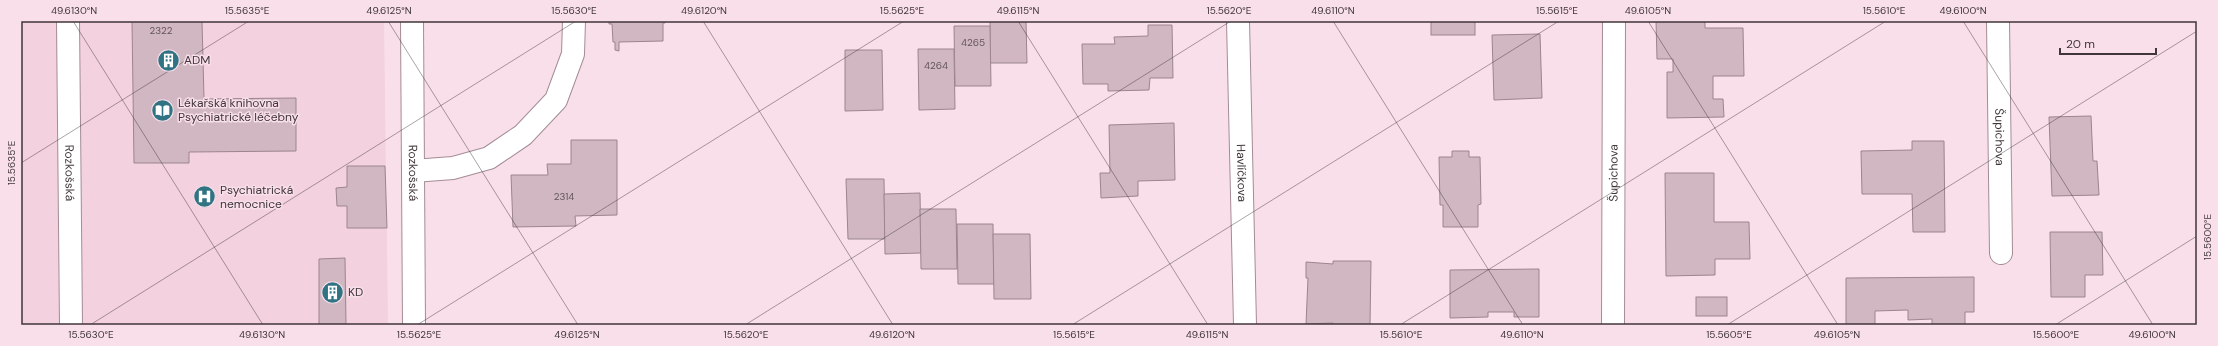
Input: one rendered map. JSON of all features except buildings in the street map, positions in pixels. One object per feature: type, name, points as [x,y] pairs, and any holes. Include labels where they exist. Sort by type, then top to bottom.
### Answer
[{"type":"street","name":"Rozkošská","points":[[68,21],[72,325]]},
{"type":"street","name":"Rozkošská","points":[[412,21],[414,325]]},
{"type":"street","points":[[413,171],[453,168],[489,158],[523,135],[556,100],[573,54],[574,21]]},
{"type":"street","name":"Havlíčkova","points":[[1238,21],[1245,325]]},
{"type":"street","name":"Šupichova","points":[[1614,21],[1614,325]]},
{"type":"street","name":"Šupichova","points":[[1998,21],[2001,253]]},
{"type":"shaded area","name":"Psychiatrická nemocnice","points":[[21,21],[384,21],[388,325],[21,325]]},
{"type":"place","name":"ADM","points":[[168,60]]},
{"type":"place","name":"Lékařská knihovna Psychiatrické léčebny","points":[[163,110]]},
{"type":"place","name":"Psychiatrická nemocnice","points":[[204,197]]},
{"type":"place","name":"KD","points":[[332,292]]}]
